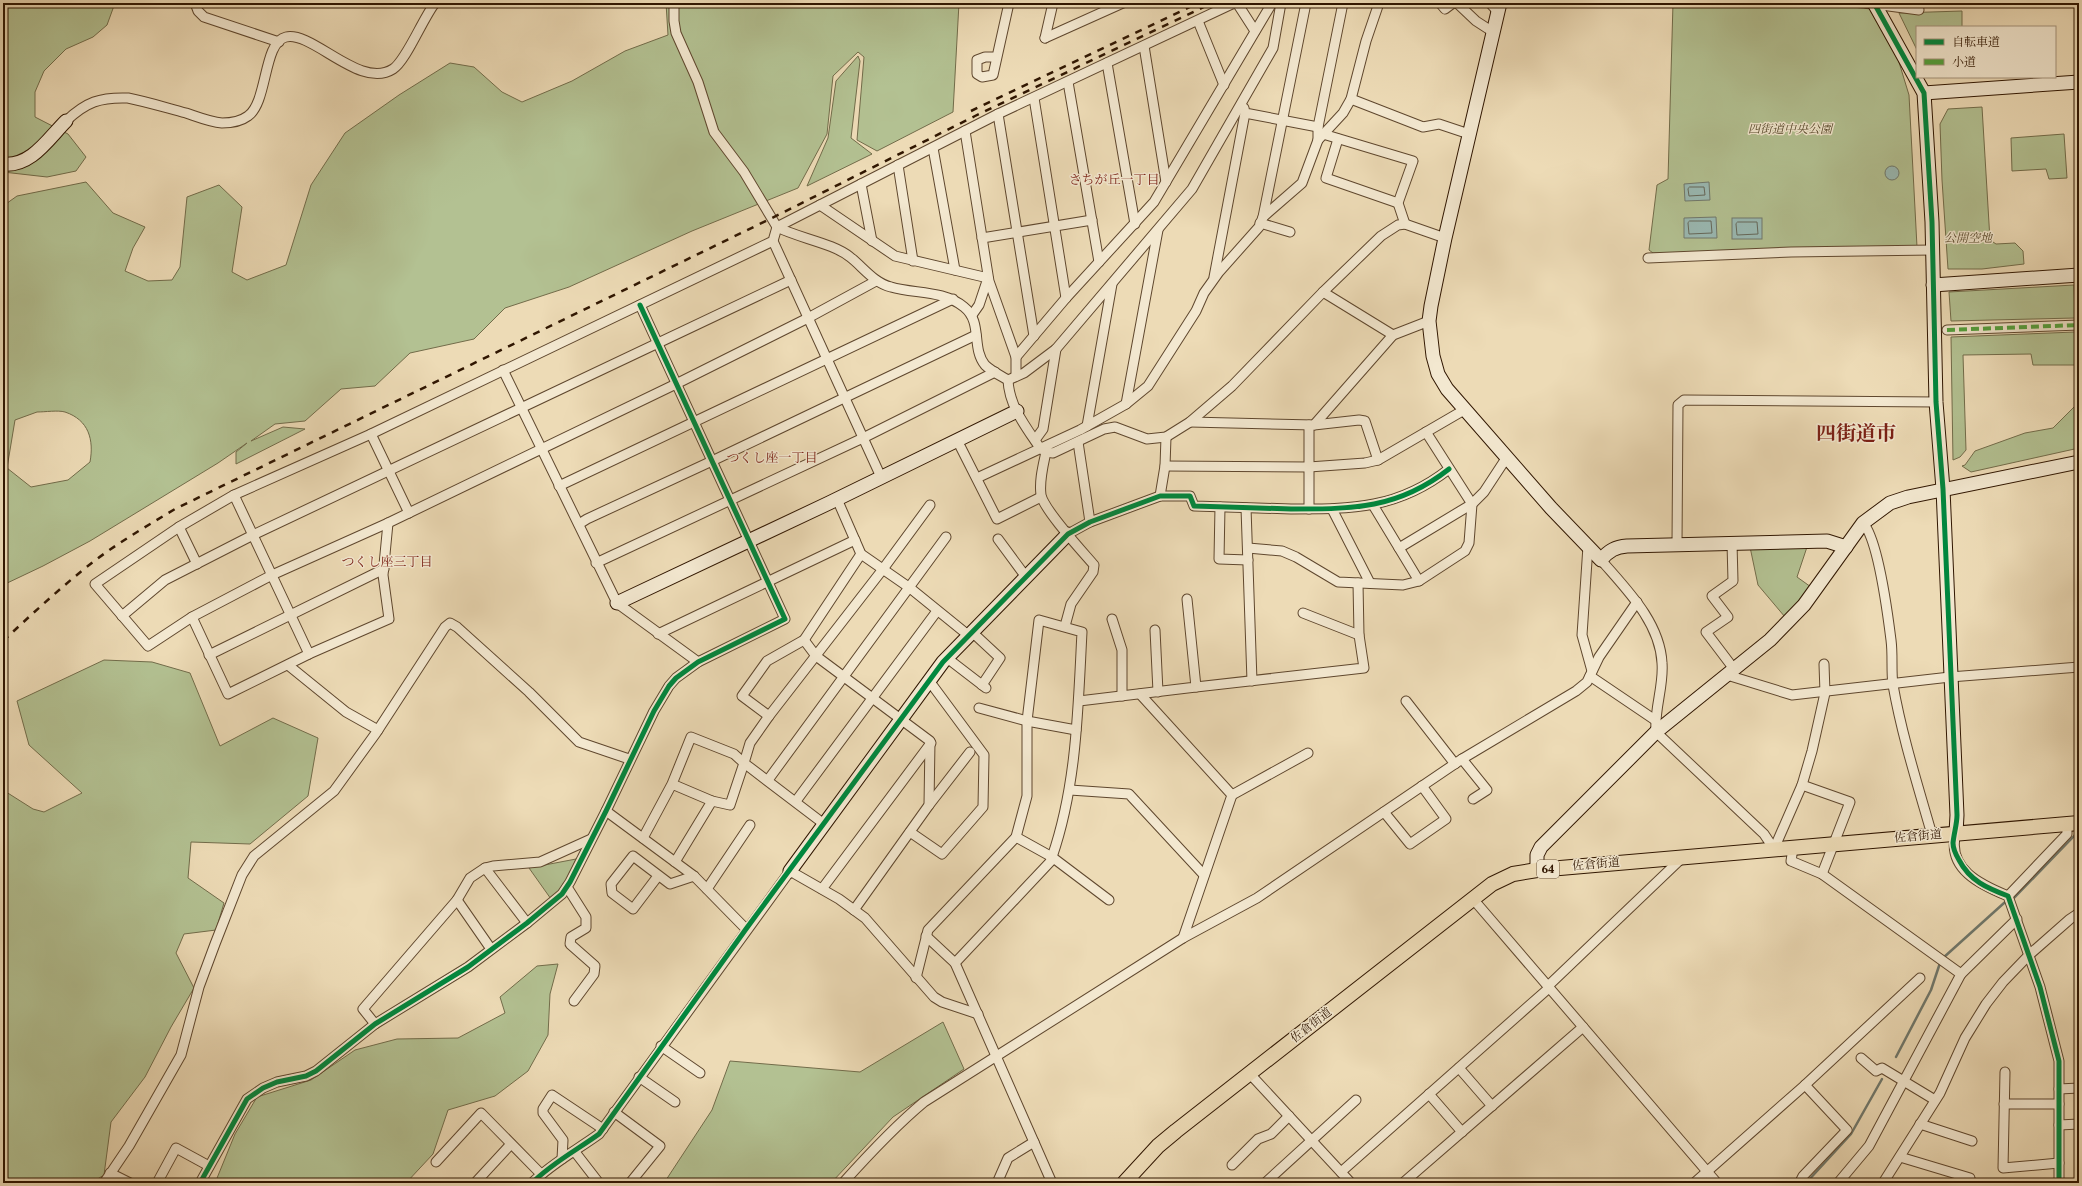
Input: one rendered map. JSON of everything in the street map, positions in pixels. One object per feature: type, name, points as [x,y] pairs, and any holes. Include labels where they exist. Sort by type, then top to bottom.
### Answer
[{"type":"main road","name":"佐倉街道","points":[[1124,1183],[1158,1146],[1502,877],[1537,870],[2073,823]]},
{"type":"street","points":[[196,3],[198,11],[204,17],[279,42]]},
{"type":"street","points":[[3,164],[12,165],[24,162],[30,158],[78,109],[88,104],[113,97],[128,98],[220,123],[242,120],[255,108],[270,61],[279,42],[286,37],[302,39],[353,68],[374,73],[385,72],[393,69],[400,62],[427,14],[435,3]]},
{"type":"street","points":[[674,3],[676,33],[698,82],[714,132],[744,172],[777,227],[843,252],[876,281],[890,287],[927,292],[952,299],[964,307],[972,315],[980,355],[985,365],[1008,380]]},
{"type":"street","points":[[997,57],[1008,3]]},
{"type":"street","points":[[1053,3],[1045,38],[1123,3]]},
{"type":"street","points":[[881,477],[773,242],[777,227],[998,114],[1232,4],[1237,3],[1255,31]]},
{"type":"street","points":[[1016,357],[1066,298],[1154,202],[1272,3]]},
{"type":"street","points":[[1008,380],[1024,373],[1056,349],[1192,189],[1273,48],[1281,3]]},
{"type":"street","points":[[1262,220],[1281,120],[1306,3]]},
{"type":"street","points":[[977,478],[1043,450],[1126,404],[1148,386],[1196,311],[1204,293],[1214,278],[1262,220],[1302,183],[1319,134],[1343,3]]},
{"type":"street","points":[[1319,134],[1343,113],[1351,99],[1366,41],[1379,3]]},
{"type":"street","points":[[1440,3],[1445,9],[1453,3]]},
{"type":"street","points":[[1457,3],[1476,21],[1493,32]]},
{"type":"street","points":[[1871,3],[1919,10],[1918,3]]},
{"type":"street","points":[[1871,3],[1924,93],[1932,250],[1936,402],[1943,488],[1957,815],[1956,833],[1953,843],[1955,853],[1962,867],[1974,880],[1982,886],[2009,899],[2030,955],[2040,987],[2059,1061],[2059,1183]]},
{"type":"street","points":[[1496,6],[1493,32],[1445,238],[1429,321],[1433,356],[1438,374],[1447,389],[1464,410],[1551,508],[1601,560],[1637,602],[1655,634],[1662,662],[1661,693],[1655,726]]},
{"type":"street","points":[[1198,21],[1224,85]]},
{"type":"street","points":[[1144,46],[1166,182]]},
{"type":"street","points":[[1107,63],[1135,224]]},
{"type":"street","points":[[1068,82],[1099,262]]},
{"type":"street","points":[[1924,93],[2079,82]]},
{"type":"street","points":[[1034,98],[1066,298]]},
{"type":"street","points":[[1351,99],[1422,127],[1439,124],[1469,134]]},
{"type":"street","points":[[1214,278],[1246,113],[1241,103]]},
{"type":"street","points":[[1246,113],[1281,120],[1319,134],[1413,161],[1398,203],[1405,224]]},
{"type":"street","points":[[998,114],[1034,336]]},
{"type":"street","points":[[965,131],[988,278],[1016,357],[1016,376]]},
{"type":"street","points":[[1338,139],[1326,178],[1398,203]]},
{"type":"street","points":[[933,148],[955,270]]},
{"type":"street","points":[[898,165],[913,261]]},
{"type":"street","points":[[861,184],[872,241]]},
{"type":"street","points":[[820,205],[894,256],[988,278]]},
{"type":"street","points":[[982,238],[1092,220]]},
{"type":"street","points":[[1262,220],[1290,232]]},
{"type":"street","points":[[1008,380],[1009,394],[1017,411],[1043,450],[1053,453],[1104,429],[1115,427],[1147,439],[1166,437],[1190,422],[1232,386],[1381,236],[1398,225],[1405,224],[1445,238]]},
{"type":"street","points":[[1126,404],[1158,230]]},
{"type":"street","points":[[773,242],[640,304],[371,434],[234,495],[179,527],[95,584],[148,646],[192,617],[272,575],[388,523],[676,384],[808,318],[876,281]]},
{"type":"street","points":[[1648,258],[1792,252],[1932,250]]},
{"type":"street","points":[[1933,285],[2079,275]]},
{"type":"street","points":[[972,315],[978,305],[988,278]]},
{"type":"street","points":[[122,616],[165,580],[253,535],[387,470],[658,344],[790,280]]},
{"type":"street","points":[[1087,426],[1112,284]]},
{"type":"street","points":[[1324,292],[1393,335]]},
{"type":"street","points":[[559,486],[952,299]]},
{"type":"street","points":[[200,1183],[247,1099],[270,1085],[306,1076],[316,1071],[376,1024],[468,967],[527,923],[562,894],[606,811],[629,759],[664,693],[676,678],[698,662],[785,619],[640,304]]},
{"type":"street","points":[[1309,509],[1309,467],[1312,425],[1393,335],[1429,321]]},
{"type":"street","points":[[1947,330],[2079,325]]},
{"type":"street","points":[[579,524],[976,335]]},
{"type":"street","points":[[1035,440],[1043,428],[1056,349]]},
{"type":"street","points":[[503,370],[540,449],[579,524],[596,563],[617,603],[698,662]]},
{"type":"street","points":[[596,563],[863,438],[995,372]]},
{"type":"street","points":[[1677,544],[1678,405],[1684,400],[1936,402]]},
{"type":"street","points":[[1165,466],[1309,467],[1365,463],[1378,460],[1464,410]]},
{"type":"street","points":[[617,603],[837,499],[1017,411]]},
{"type":"street","points":[[1190,422],[1312,425],[1359,420],[1365,421],[1378,460]]},
{"type":"street","points":[[1248,548],[1282,551],[1296,557],[1338,582],[1403,585],[1419,581],[1465,551],[1469,543],[1472,504],[1426,432]]},
{"type":"street","points":[[371,434],[409,513]]},
{"type":"street","points":[[1160,496],[1165,466],[1166,437]]},
{"type":"street","points":[[958,440],[997,519],[1042,497]]},
{"type":"street","points":[[1078,442],[1090,522]]},
{"type":"street","points":[[1043,450],[1040,483],[1042,497],[1062,529],[1094,565],[1093,572],[1071,604],[1065,626]]},
{"type":"street","points":[[1399,548],[1472,504],[1484,492],[1507,457]]},
{"type":"street","points":[[1537,870],[1538,855],[1541,847],[1655,726],[1731,672],[1770,640],[1804,605],[1863,523],[1890,504],[1908,497],[1943,488],[2079,462]]},
{"type":"street","points":[[532,1183],[541,1174],[599,1134],[746,929],[947,658],[1068,534],[1090,522],[1160,496],[1190,496],[1194,506],[1309,509],[1356,508],[1373,505],[1421,489],[1449,468]]},
{"type":"street","points":[[234,495],[309,654]]},
{"type":"street","points":[[837,499],[861,554],[910,588],[937,611],[970,634],[1000,658],[984,687],[947,658]]},
{"type":"street","points":[[672,784],[712,801],[730,805],[750,743],[930,505]]},
{"type":"street","points":[[1373,505],[1419,581]]},
{"type":"street","points":[[1220,507],[1219,559],[1248,560]]},
{"type":"street","points":[[1246,508],[1252,681]]},
{"type":"street","points":[[1332,509],[1370,583]]},
{"type":"street","points":[[192,617],[228,694],[309,654],[389,620],[384,569],[388,523]]},
{"type":"street","points":[[1863,523],[1868,529],[1873,547],[1886,608],[1891,641],[1893,684],[1903,732],[1932,835]]},
{"type":"street","points":[[179,527],[197,564]]},
{"type":"street","points":[[768,780],[946,537]]},
{"type":"street","points":[[998,539],[1026,577]]},
{"type":"street","points":[[658,634],[855,540]]},
{"type":"street","points":[[1601,560],[1607,553],[1617,547],[1677,544],[1827,541],[1846,547]]},
{"type":"street","points":[[1732,543],[1733,581],[1712,596],[1728,617],[1706,632],[1731,672],[1792,695],[1825,693],[1950,677],[2079,667]]},
{"type":"street","points":[[1588,546],[1582,635],[1591,674],[1655,726],[1764,834],[1774,849]]},
{"type":"street","points":[[769,716],[742,696],[767,661],[804,640],[861,554]]},
{"type":"street","points":[[209,655],[384,569]]},
{"type":"street","points":[[1079,701],[1364,668],[1359,635],[1358,583]]},
{"type":"street","points":[[1188,599],[1196,687]]},
{"type":"street","points":[[843,1183],[900,1122],[924,1102],[995,1055],[1183,938],[1257,898],[1422,786],[1576,691],[1587,682],[1599,657],[1637,602]]},
{"type":"street","points":[[796,801],[937,611]]},
{"type":"street","points":[[1303,612],[1359,635]]},
{"type":"street","points":[[1112,619],[1122,650],[1122,696]]},
{"type":"street","points":[[916,978],[928,930],[1016,837],[1027,796],[1027,721],[1039,620],[1065,626],[1082,632],[1079,701],[1070,790],[1052,857],[1050,862],[955,963]]},
{"type":"street","points":[[104,1183],[129,1146],[181,1056],[199,988],[242,875],[254,856],[334,791],[378,730],[445,627],[450,624],[486,653],[580,742],[629,759]]},
{"type":"street","points":[[1155,630],[1158,692]]},
{"type":"street","points":[[804,640],[816,656],[873,697],[930,741],[929,805]]},
{"type":"street","points":[[288,664],[346,712],[378,730]]},
{"type":"street","points":[[1774,849],[1802,785],[1812,750],[1825,693],[1824,664]]},
{"type":"street","points":[[910,832],[942,854],[983,807],[984,755],[930,682]]},
{"type":"street","points":[[1140,694],[1232,795]]},
{"type":"street","points":[[1406,701],[1459,762],[1487,790],[1473,799]]},
{"type":"street","points":[[979,708],[1027,721],[1076,730]]},
{"type":"street","points":[[643,838],[672,784],[691,737],[734,754],[824,824]]},
{"type":"street","points":[[822,889],[930,743]]},
{"type":"street","points":[[854,910],[929,805],[970,752]]},
{"type":"street","points":[[1183,938],[1232,795],[1308,753]]},
{"type":"street","points":[[1802,785],[1850,802],[1835,844],[1822,874]]},
{"type":"street","points":[[1384,812],[1410,844],[1446,818],[1422,786]]},
{"type":"street","points":[[1070,790],[1129,794],[1204,875]]},
{"type":"street","points":[[675,862],[712,801]]},
{"type":"street","points":[[606,811],[694,876],[746,929]]},
{"type":"street","points":[[2009,899],[2067,834],[2073,823]]},
{"type":"street","points":[[707,889],[750,825]]},
{"type":"street","points":[[1016,837],[1052,857],[1109,900]]},
{"type":"street","points":[[376,1024],[364,1009],[457,900],[470,878],[485,868],[510,863],[540,862],[591,839]]},
{"type":"street","points":[[1793,848],[1791,861],[1822,874],[1961,974]]},
{"type":"street","points":[[658,876],[633,909],[612,893],[611,884],[633,856],[670,884],[694,876]]},
{"type":"street","points":[[1341,1172],[1548,987],[1683,857]]},
{"type":"street","points":[[485,868],[527,923]]},
{"type":"street","points":[[790,871],[822,889],[865,918],[916,978],[942,1002],[978,1014]]},
{"type":"street","points":[[566,887],[586,917],[586,928],[571,937],[570,944],[595,966],[594,974],[574,1001]]},
{"type":"street","points":[[1473,899],[1718,1183]]},
{"type":"street","points":[[457,900],[492,949]]},
{"type":"street","points":[[1883,1183],[1940,1093],[1965,1038],[1986,1004],[2003,982],[2030,955],[2070,919],[2079,914]]},
{"type":"street","points":[[1838,1183],[1869,1146],[1961,974],[2017,919]]},
{"type":"street","points":[[926,936],[955,963],[1052,1183]]},
{"type":"street","points":[[1694,1183],[1806,1085],[1920,978]]},
{"type":"street","points":[[1403,1183],[1583,1026]]},
{"type":"street","points":[[661,1046],[700,1073]]},
{"type":"street","points":[[1861,1058],[1876,1071],[1882,1068],[1935,1100]]},
{"type":"street","points":[[1459,1068],[1492,1106]]},
{"type":"street","points":[[2005,1072],[2003,1168],[2059,1163]]},
{"type":"street","points":[[1250,1074],[1351,1183]]},
{"type":"street","points":[[639,1077],[675,1102]]},
{"type":"street","points":[[1802,1183],[1801,1180],[1803,1176],[1847,1130],[1806,1085]]},
{"type":"street","points":[[2059,1089],[2079,1088]]},
{"type":"street","points":[[1429,1094],[1462,1132]]},
{"type":"street","points":[[562,1159],[563,1140],[543,1113],[543,1110],[552,1095],[602,1129]]},
{"type":"street","points":[[1264,1183],[1356,1100]]},
{"type":"street","points":[[2004,1104],[2059,1104]]},
{"type":"street","points":[[614,1112],[660,1146],[630,1183]]},
{"type":"street","points":[[436,1162],[481,1113],[541,1174]]},
{"type":"street","points":[[1232,1164],[1258,1140],[1271,1134],[1288,1116]]},
{"type":"street","points":[[1920,1124],[1972,1141]]},
{"type":"street","points":[[2059,1125],[2079,1124]]},
{"type":"street","points":[[997,1183],[1008,1158],[1034,1142]]},
{"type":"street","points":[[475,1183],[511,1144]]},
{"type":"street","points":[[157,1183],[176,1148],[209,1166]]},
{"type":"street","points":[[575,1152],[599,1183]]},
{"type":"street","points":[[1900,1157],[1970,1178]]},
{"type":"street","points":[[110,1173],[130,1183]]},
{"type":"green space","points":[[3,3],[115,3],[107,25],[93,37],[66,49],[44,71],[35,92],[35,117],[68,134],[86,157],[76,171],[47,177],[3,172]]},
{"type":"green space","points":[[666,3],[959,3],[953,112],[877,151],[857,140],[864,57],[858,52],[833,76],[827,134],[798,188],[692,231],[569,287],[505,308],[474,339],[410,353],[375,386],[341,389],[305,421],[275,424],[251,441],[283,427],[305,429],[236,464],[236,452],[247,443],[218,463],[90,541],[3,585],[3,206],[17,196],[86,182],[113,213],[145,227],[133,248],[125,271],[148,281],[172,280],[180,267],[187,197],[219,185],[242,207],[232,272],[247,280],[286,265],[311,185],[345,133],[399,95],[450,63],[474,67],[502,92],[522,102],[572,81],[625,51],[668,35]],"holes":[[[62,411],[80,420],[88,432],[91,454],[90,462],[68,480],[31,487],[7,468],[15,420],[37,412]]]},
{"type":"green space","name":"四街道中央公園","points":[[1673,3],[1815,3],[1871,9],[1898,59],[1909,95],[1917,247],[1653,253],[1649,250],[1657,185],[1668,179]]},
{"type":"green space","points":[[1962,11],[1962,26],[1916,26],[1916,48],[1899,13]]},
{"type":"green space","points":[[858,56],[860,61],[851,138],[872,154],[807,186],[828,138],[836,81]]},
{"type":"green space","name":"公開空地","points":[[1982,107],[1990,240],[1996,244],[2015,243],[2023,251],[2024,264],[1982,269],[1948,269],[1940,124],[1948,109]]},
{"type":"green space","points":[[2064,134],[2067,178],[2049,179],[2046,169],[2012,171],[2011,138]]},
{"type":"green space","points":[[2074,285],[2075,318],[1951,321],[1949,292]]},
{"type":"green space","points":[[2075,332],[2077,365],[2033,365],[2031,354],[1963,355],[1966,450],[1960,457],[1953,460],[1951,337]]},
{"type":"green space","points":[[2079,403],[2079,448],[1971,472],[1962,466],[1965,465],[1975,451],[2025,433],[2053,428]]},
{"type":"green space","points":[[1808,544],[1797,577],[1811,587],[1785,617],[1758,585],[1750,547]]},
{"type":"green space","points":[[104,660],[152,662],[190,673],[220,746],[273,718],[318,738],[308,796],[250,844],[191,842],[188,878],[224,903],[216,930],[184,934],[176,953],[194,988],[171,1027],[145,1077],[111,1122],[104,1175],[91,1183],[3,1183],[3,790],[33,809],[44,812],[82,793],[29,745],[17,701]]},
{"type":"green space","points":[[576,859],[566,882],[551,899],[529,868]]},
{"type":"green space","points":[[558,964],[550,994],[548,1035],[528,1071],[495,1096],[448,1110],[433,1154],[406,1183],[215,1183],[235,1134],[257,1097],[311,1080],[355,1050],[397,1039],[458,1038],[505,1013],[500,997],[537,966]]},
{"type":"green space","points":[[943,1022],[964,1069],[893,1117],[831,1183],[664,1183],[712,1110],[730,1061],[860,1072]]},
{"type":"water","points":[[1892,166],[1897,168],[1899,173],[1897,178],[1892,180],[1887,178],[1885,173],[1887,168]]},
{"type":"water","points":[[1709,182],[1710,200],[1685,201],[1684,184]]},
{"type":"water","points":[[1716,217],[1717,238],[1684,238],[1684,218]]},
{"type":"water","points":[[1732,218],[1762,218],[1762,239],[1732,239]]},
{"type":"waterway","points":[[1943,958],[2004,903],[2013,899],[2075,835]]},
{"type":"waterway","points":[[1896,1057],[1931,990],[1940,963]]},
{"type":"waterway","points":[[1806,1183],[1851,1134],[1882,1079]]},
{"type":"railway","points":[[971,111],[1198,3]]},
{"type":"railway","points":[[3,641],[58,591],[93,562],[123,541],[175,509],[772,218],[975,116],[1212,3]]},
{"type":"marked path","points":[[1947,330],[2079,325]]},
{"type":"cycle path","points":[[1874,3],[1924,93],[1932,222],[1936,402],[1943,489],[1957,815],[1953,845],[1963,867],[1974,879],[1986,887],[2008,896],[2040,987],[2059,1061],[2059,1183]]},
{"type":"cycle path","points":[[200,1183],[247,1099],[263,1088],[277,1082],[306,1076],[316,1071],[375,1024],[468,967],[527,923],[562,894],[570,882],[606,811],[654,711],[669,686],[676,678],[698,662],[785,619],[640,305]]},
{"type":"cycle path","points":[[532,1183],[556,1163],[599,1134],[746,929],[943,662],[1068,534],[1090,522],[1160,496],[1190,496],[1194,506],[1291,509],[1355,507],[1374,504],[1412,492],[1449,469]]},
{"type":"district","name":"さちが丘一丁目","points":[[1114,179]]},
{"type":"district","name":"四街道市","points":[[1856,433]]},
{"type":"district","name":"つくし座一丁目","points":[[772,457]]},
{"type":"district","name":"つくし座三丁目","points":[[387,561]]}]
